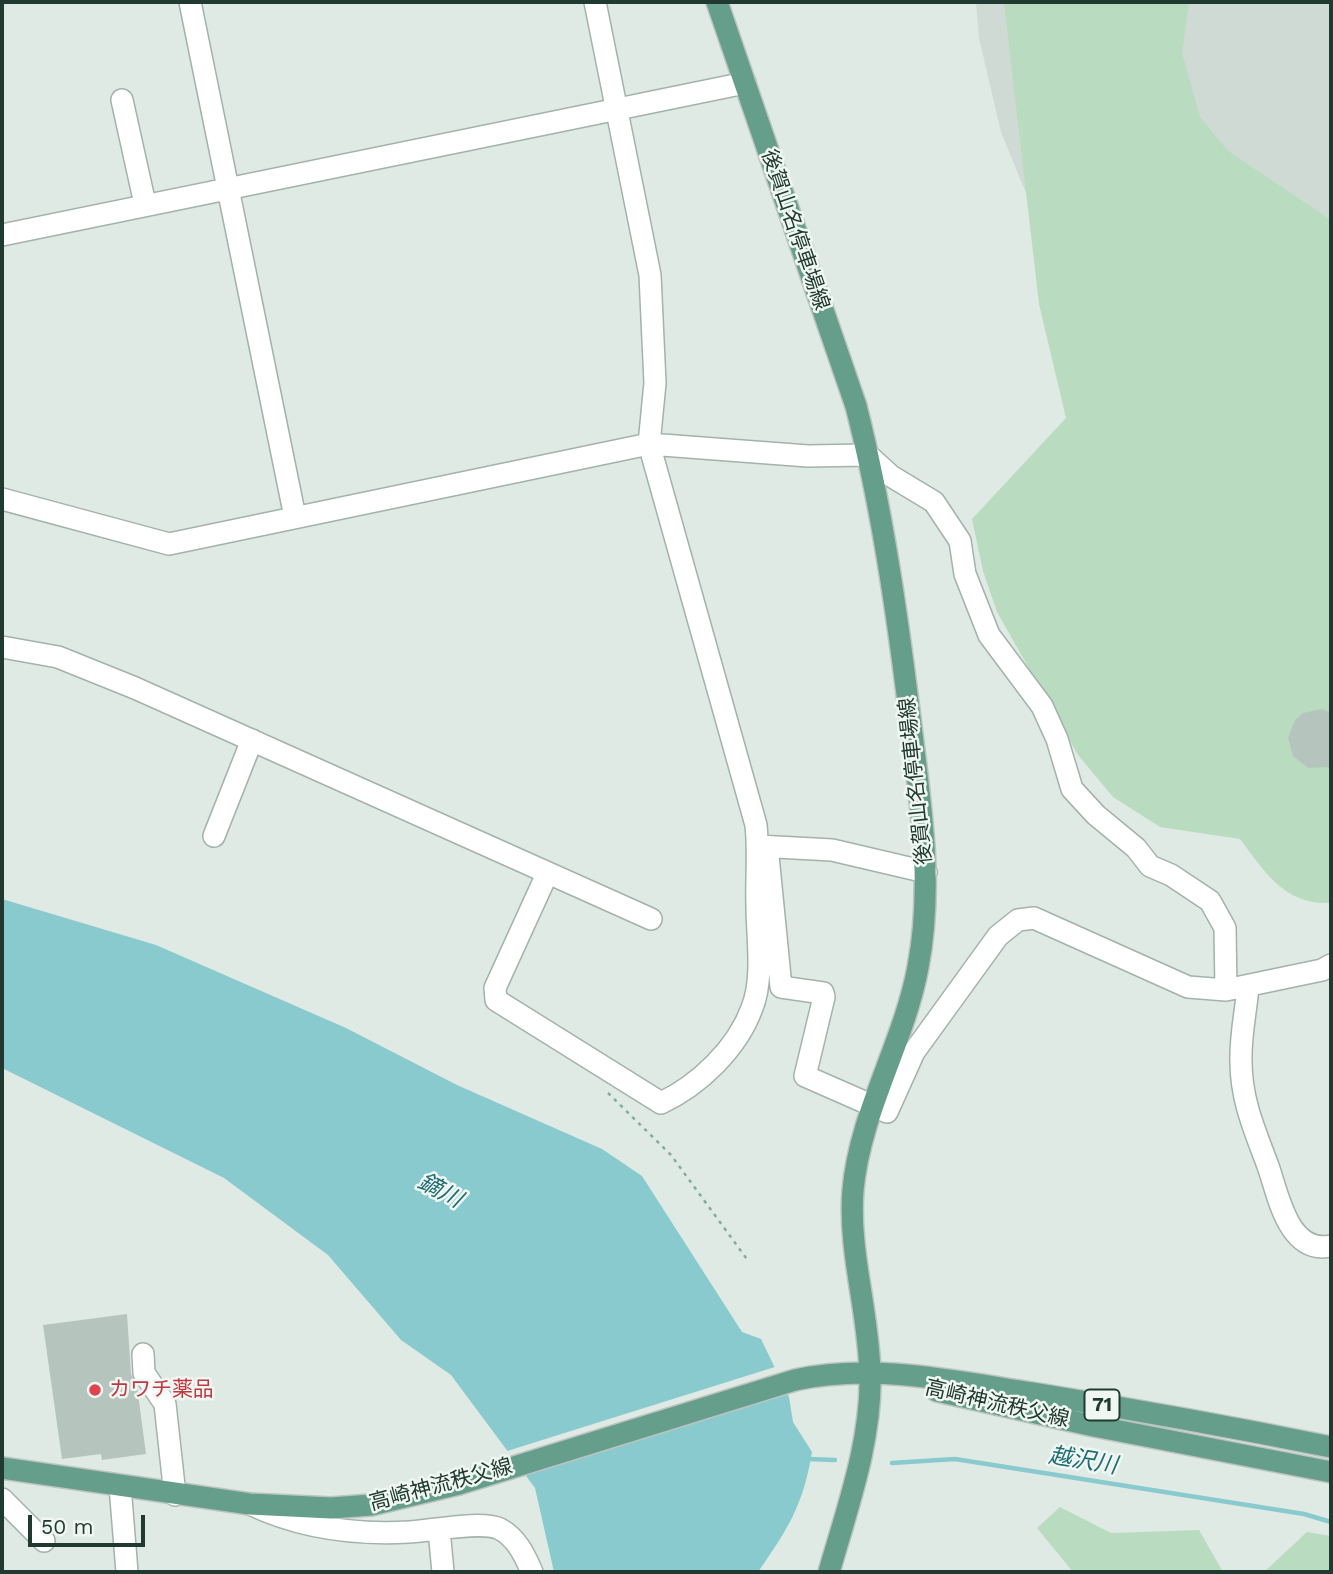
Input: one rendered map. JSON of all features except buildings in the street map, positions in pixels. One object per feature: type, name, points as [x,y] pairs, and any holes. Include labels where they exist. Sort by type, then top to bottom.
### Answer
[{"type":"main road","name":"後賀山名停車場線","points":[[717,2],[856,406],[888,560],[923,821],[926,872],[918,967],[908,1008],[873,1106],[859,1157],[853,1204],[855,1258],[868,1334],[870,1403],[829,1572]]},
{"type":"main road","name":"高崎神流秩父線","points":[[2,1468],[250,1504],[354,1507],[401,1500],[459,1484],[824,1373],[922,1376],[1225,1426],[1331,1447]]},
{"type":"main road","name":"高崎神流秩父線","points":[[870,1374],[1094,1426],[1331,1472]]},
{"type":"street","points":[[190,2],[295,517]]},
{"type":"street","points":[[595,2],[650,275],[655,383],[649,444],[763,846],[781,987],[822,993],[824,998],[805,1076],[887,1112],[914,1052],[998,936],[1018,920],[1034,918],[1188,987],[1226,990],[1248,987],[1322,970],[1331,965]]},
{"type":"street","points":[[2,235],[228,187],[424,151],[745,83]]},
{"type":"street","points":[[122,100],[145,204]]},
{"type":"street","points":[[2,499],[169,544],[649,444],[808,456],[868,455],[891,476],[934,502],[960,541],[965,574],[989,635],[1042,706],[1057,739],[1072,789],[1096,815],[1136,848],[1150,866],[1171,875],[1210,901],[1225,928],[1226,990]]},
{"type":"street","points":[[2,647],[58,657],[252,740],[651,919]]},
{"type":"street","points":[[214,836],[252,740]]},
{"type":"street","points":[[763,846],[832,850],[926,872]]},
{"type":"street","points":[[547,874],[495,988],[496,1000],[661,1103],[685,1092],[712,1068],[737,1038],[753,1007],[758,966],[763,846]]},
{"type":"street","points":[[1248,987],[1241,1062],[1248,1120],[1282,1210],[1296,1233],[1310,1245],[1331,1246]]},
{"type":"street","points":[[143,1354],[144,1373],[165,1404],[175,1494]]},
{"type":"street","points":[[120,1486],[127,1572]]},
{"type":"street","points":[[2,1499],[44,1541]]},
{"type":"street","points":[[250,1504],[283,1520],[307,1526],[406,1532],[492,1527],[501,1529],[524,1554],[532,1572]]},
{"type":"street","points":[[439,1530],[443,1572]]},
{"type":"path","points":[[607,1092],[671,1154],[749,1262]]},
{"type":"shaded area","points":[[976,2],[1331,2],[1331,438],[1039,225],[1001,132],[979,38]]},
{"type":"green space","points":[[1004,2],[1189,2],[1182,53],[1200,117],[1228,151],[1331,220],[1331,903],[1315,902],[1288,892],[1267,874],[1240,839],[1160,827],[1113,797],[1078,755],[997,612],[983,571],[972,519],[1066,418],[1039,304]]},
{"type":"green space","points":[[1060,1507],[1111,1533],[1199,1530],[1223,1572],[1073,1572],[1037,1528]]},
{"type":"green space","points":[[1307,1532],[1331,1536],[1331,1572],[1264,1572]]},
{"type":"water","name":"鏑川","points":[[2,899],[156,945],[346,1028],[457,1085],[602,1149],[642,1176],[742,1332],[761,1339],[789,1397],[793,1422],[812,1452],[804,1487],[793,1516],[758,1572],[554,1572],[535,1488],[451,1375],[401,1340],[328,1255],[224,1178],[2,1068]]},
{"type":"pier","points":[[778,1366],[791,1393],[522,1475],[504,1452]]},
{"type":"waterway","name":"越沢川","points":[[808,1459],[835,1460]]},
{"type":"waterway","name":"越沢川","points":[[892,1463],[955,1459],[1304,1514],[1331,1522]]},
{"type":"place","name":"カワチ薬品","points":[[95,1390]]}]
